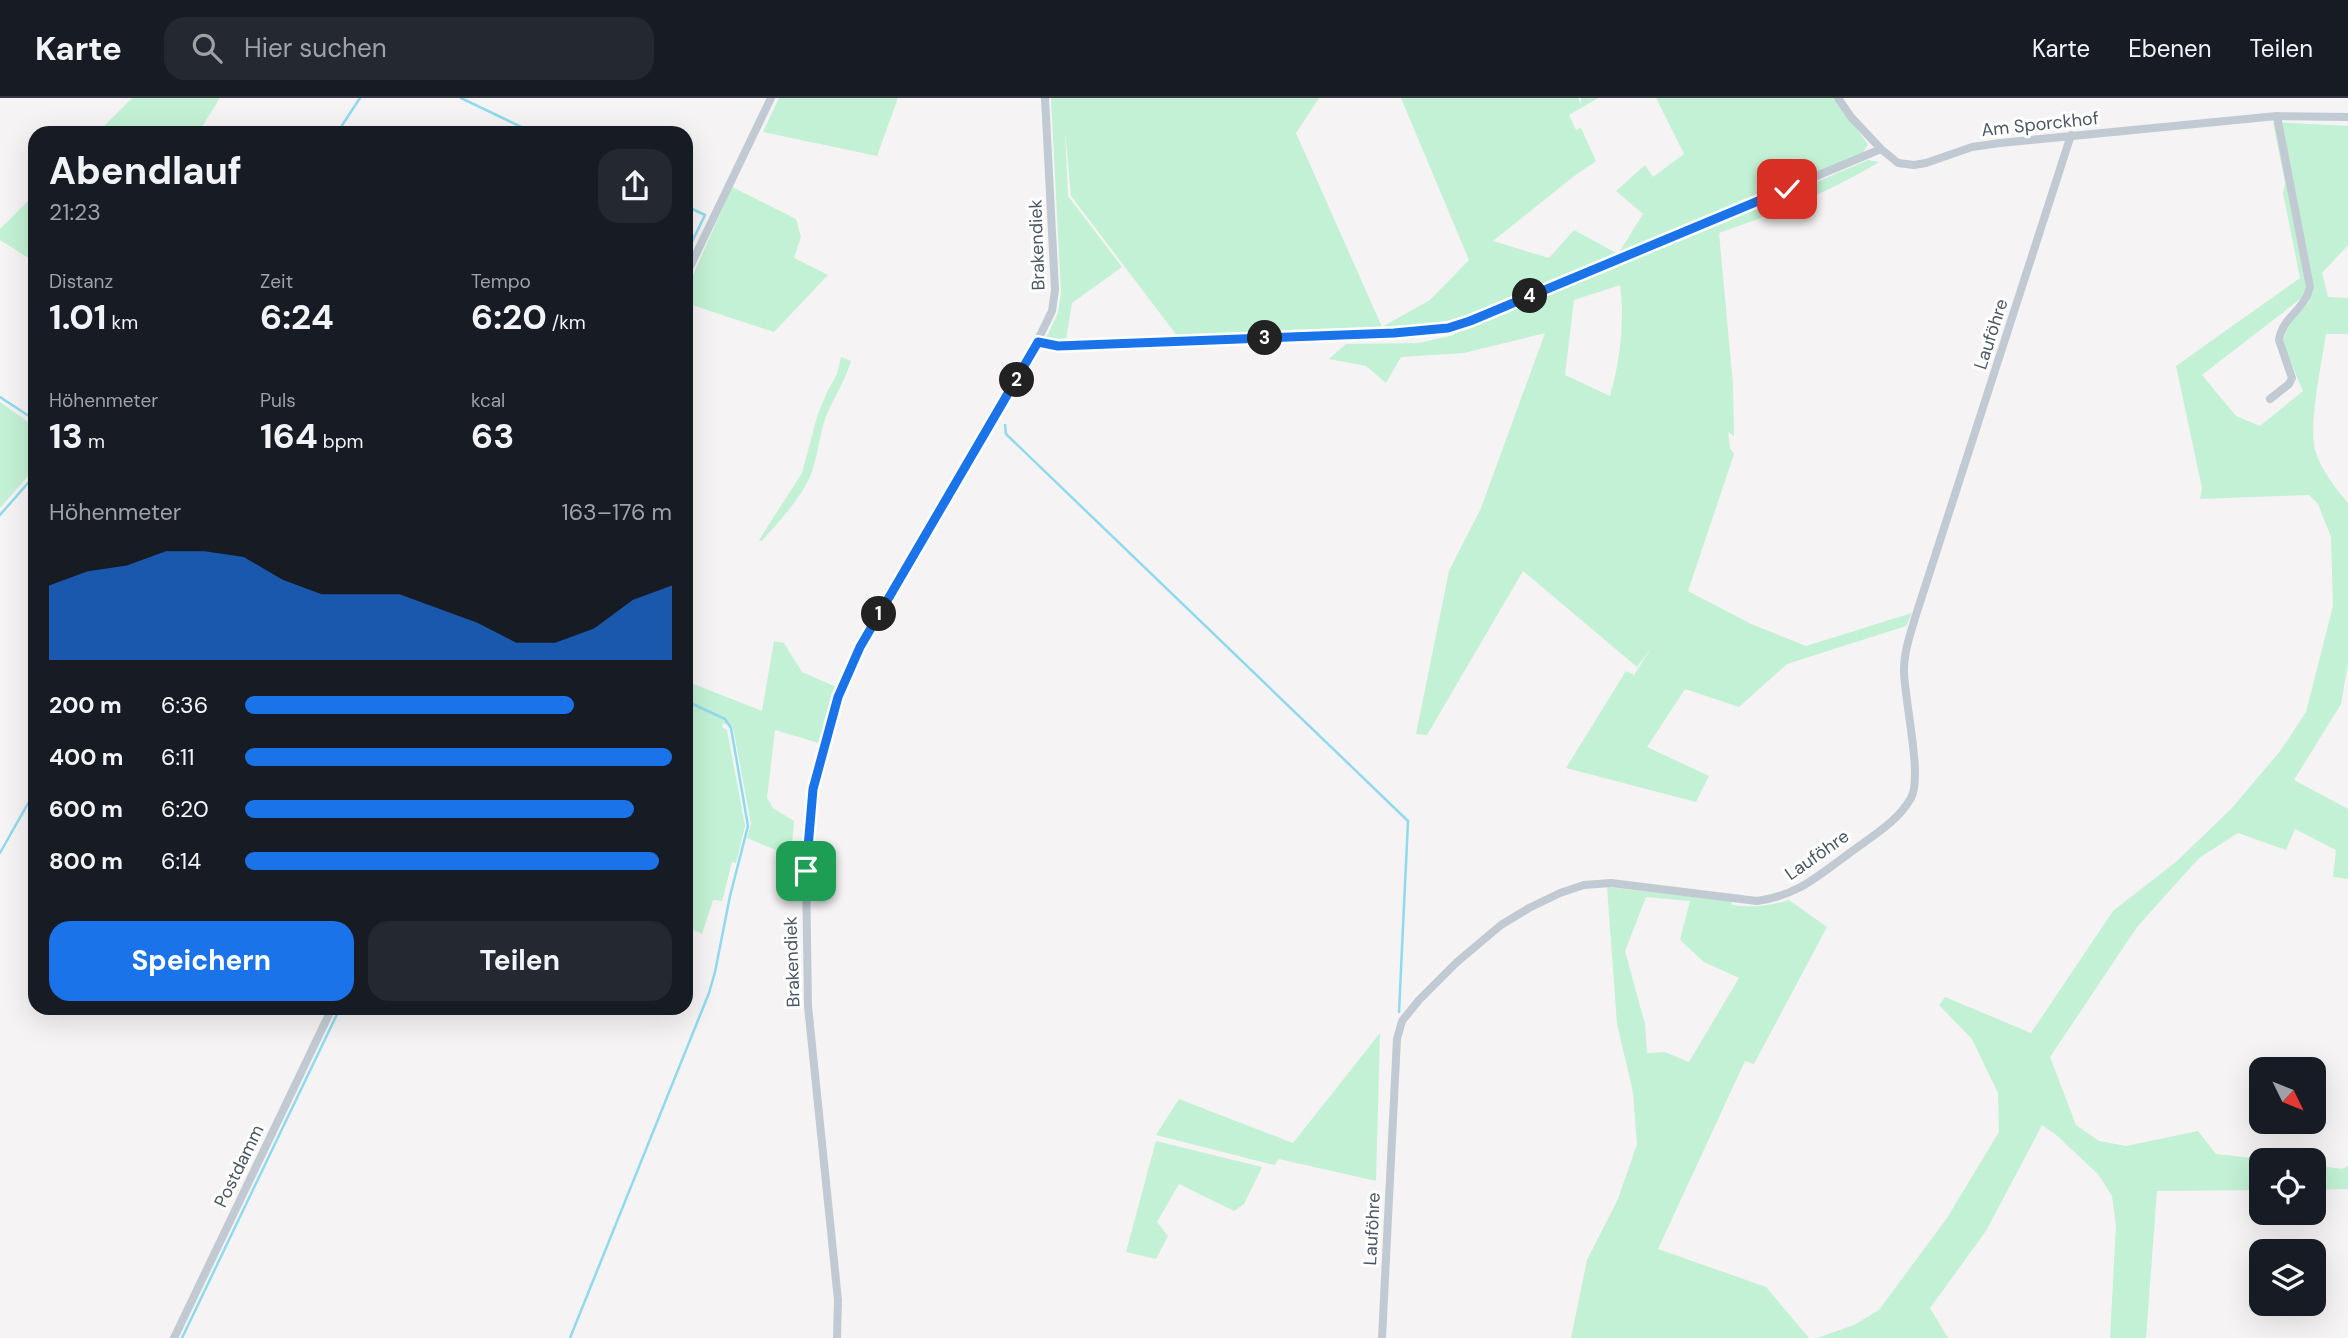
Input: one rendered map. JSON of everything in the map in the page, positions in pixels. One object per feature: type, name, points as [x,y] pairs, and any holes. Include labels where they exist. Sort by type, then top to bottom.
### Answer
[{"type":"street","points":[[693,260],[771,98]]},
{"type":"street","name":"Brakendiek","points":[[837,1338],[838,1300],[807,983],[806,871],[813,789],[838,697],[860,647],[1038,342],[1052,312],[1055,290],[1045,98]]},
{"type":"street","name":"Am Sporckhof","points":[[1838,98],[1851,117],[1881,149],[1898,163],[1914,165],[1972,147],[2071,135],[2277,116],[2348,117]]},
{"type":"street","points":[[2270,399],[2292,379],[2279,340],[2280,334],[2283,326],[2307,300],[2311,287],[2277,116]]},
{"type":"street","name":"Lauföhre","points":[[1382,1338],[1397,1039],[1402,1021],[1419,1000],[1457,962],[1501,925],[1560,893],[1584,885],[1611,883],[1758,901],[1780,898],[1807,884],[1900,814],[1913,795],[1915,778],[1904,679],[1905,656],[2071,135]]},
{"type":"street","points":[[1038,342],[1058,346],[1394,333],[1448,328],[1881,149]]},
{"type":"street","name":"Postdamm","points":[[174,1338],[329,1015]]},
{"type":"green space","points":[[132,98],[220,98],[202,126],[104,126]]},
{"type":"green space","points":[[779,98],[898,98],[877,156],[763,132]]},
{"type":"green space","points":[[1051,98],[1319,98],[1296,133],[1382,327],[1430,300],[1469,260],[1401,98],[1578,98],[1581,104],[1581,98],[1598,98],[1569,115],[1576,130],[1581,128],[1596,161],[1493,241],[1549,258],[1574,230],[1618,254],[1643,214],[1616,191],[1645,165],[1653,177],[1684,154],[1656,98],[1833,98],[1868,144],[1863,153],[1785,186],[1772,201],[1868,160],[1879,162],[1821,193],[1719,233],[1733,385],[1734,436],[1728,432],[1730,448],[1734,454],[1688,591],[1751,624],[1806,646],[1912,613],[1906,626],[1787,664],[1739,707],[1685,689],[1647,747],[1709,776],[1696,802],[1566,768],[1626,671],[1634,675],[1652,647],[1637,667],[1523,571],[1427,735],[1416,734],[1449,571],[1481,508],[1545,333],[1464,353],[1401,357],[1386,383],[1366,366],[1329,359],[1346,344],[1419,343],[1454,335],[1449,323],[1393,330],[1381,327],[1178,337],[1071,196],[1065,130],[1068,196],[1122,267],[1072,303],[1066,339],[1046,338],[1058,313],[1061,293]],"holes":[[[1620,285],[1621,341],[1610,396],[1565,375],[1574,300]]]},
{"type":"green space","points":[[2273,122],[2348,126],[2348,245],[2322,273],[2328,297],[2348,298],[2348,334],[2326,334],[2313,429],[2319,460],[2348,503],[2348,663],[2341,704],[2294,780],[2348,809],[2348,879],[2333,877],[2336,850],[2295,829],[2286,850],[2238,833],[2199,858],[2137,927],[2050,1057],[2076,1125],[2099,1141],[2126,1146],[2198,1131],[2216,1154],[2249,1158],[2249,1190],[2157,1191],[2146,1338],[2110,1338],[2116,1226],[2112,1196],[2098,1174],[2042,1125],[1986,1231],[1930,1308],[1948,1338],[1817,1338],[1854,1325],[1879,1310],[1947,1218],[1999,1132],[1998,1093],[1972,1039],[1939,1005],[1945,997],[2031,1033],[2113,911],[2177,861],[2232,808],[2281,750],[2306,712],[2333,606],[2331,537],[2318,504],[2309,495],[2200,499],[2202,488],[2176,366],[2300,278],[2283,193],[2285,183]],"holes":[[[2308,295],[2309,302],[2286,328],[2283,344],[2303,391],[2260,426],[2236,416],[2202,375]]]},
{"type":"green space","points":[[732,187],[796,219],[801,237],[794,258],[828,275],[774,332],[693,305],[693,275]]},
{"type":"green space","points":[[28,201],[28,258],[0,240],[0,229]]},
{"type":"green space","points":[[841,357],[851,361],[826,416],[811,474],[789,509],[762,541],[759,540],[802,473],[817,417],[837,374]]},
{"type":"green space","points":[[0,402],[28,422],[28,476],[0,508]]},
{"type":"green space","points":[[774,641],[784,643],[802,672],[838,686],[822,744],[775,730],[767,798],[773,808],[794,821],[791,856],[747,838],[751,824],[733,727],[723,723],[722,727],[727,730],[745,826],[736,863],[732,862],[722,901],[713,900],[702,934],[693,930],[693,684],[762,711]]},
{"type":"green space","points":[[1607,887],[1731,901],[1732,905],[1739,906],[1761,906],[1789,900],[1827,927],[1754,1064],[1745,1061],[1658,1249],[1766,1287],[1809,1338],[1571,1338],[1587,1260],[1618,1199],[1637,1144],[1633,1092],[1617,1024]],"holes":[[[1646,897],[1690,901],[1680,940],[1704,962],[1739,978],[1689,1062],[1665,1052],[1647,1053],[1645,1024],[1625,951]]]},
{"type":"green space","points":[[1380,1033],[1376,1181],[1279,1159],[1274,1165],[1156,1135],[1179,1099],[1293,1143]]},
{"type":"green space","points":[[1156,1141],[1262,1167],[1244,1204],[1234,1211],[1179,1184],[1157,1222],[1168,1236],[1156,1259],[1126,1252]]},
{"type":"green space","points":[[2348,1166],[2348,1189],[2326,1190],[2326,1167],[2342,1169]]},
{"type":"waterway","points":[[342,126],[360,98]]},
{"type":"waterway","points":[[461,98],[519,126]]},
{"type":"waterway","points":[[693,209],[705,215],[693,240]]},
{"type":"waterway","points":[[0,397],[28,415]]},
{"type":"waterway","points":[[1005,425],[1006,434],[1408,821],[1399,1012]]},
{"type":"waterway","points":[[0,515],[28,483]]},
{"type":"waterway","points":[[570,1338],[709,993],[748,826],[731,728],[725,719],[693,704]]},
{"type":"waterway","points":[[0,853],[28,803]]},
{"type":"waterway","points":[[182,1338],[337,1015]]},
{"type":"route","points":[[806,871],[813,789],[838,697],[860,647],[1038,342],[1058,346],[1423,332],[1448,328],[1787,189]]}]
